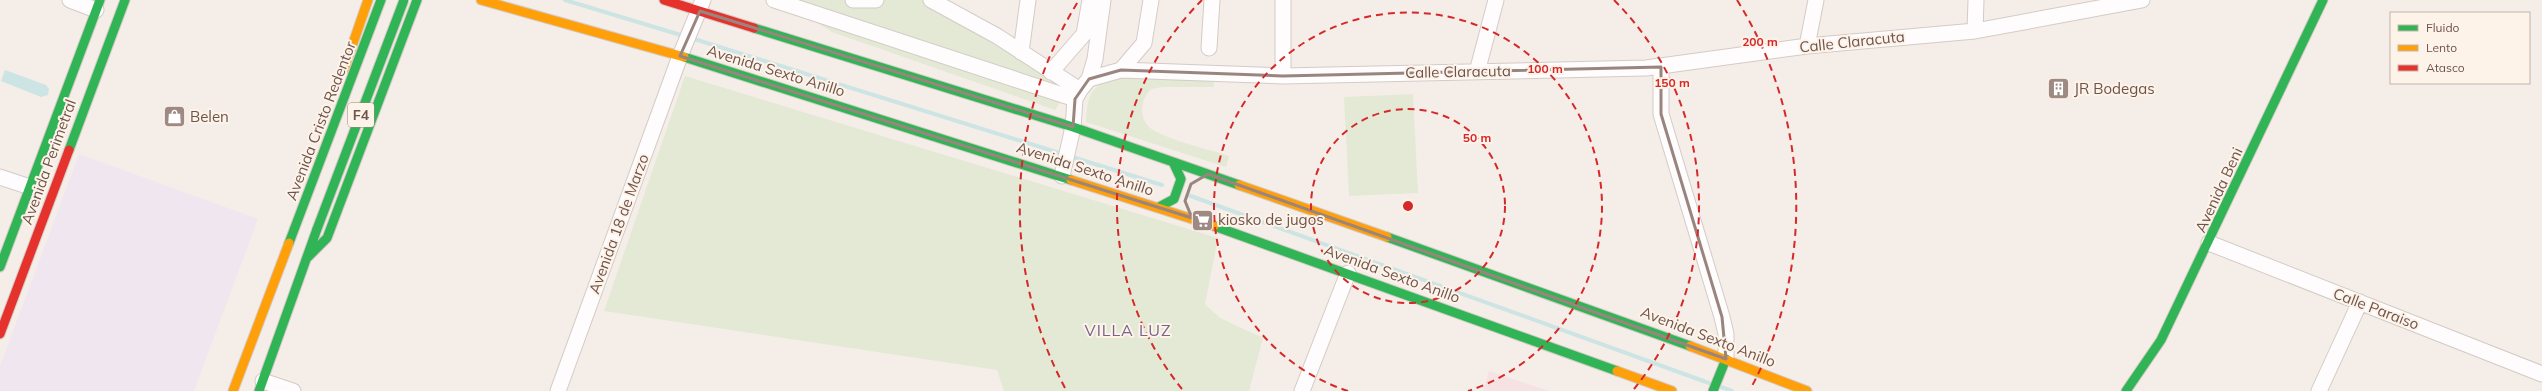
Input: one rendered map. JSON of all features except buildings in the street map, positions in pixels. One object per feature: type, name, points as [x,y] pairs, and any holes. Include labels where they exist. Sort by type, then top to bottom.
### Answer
[{"type":"main road","name":"Avenida Perimetral","points":[[0,334],[22,240],[30,187],[125,0]]},
{"type":"main road","points":[[357,0],[364,13],[378,0]]},
{"type":"main road","name":"Avenida Cristo Redentor","points":[[340,80],[368,0]]},
{"type":"main road","name":"Avenida Cristo Redentor","points":[[233,391],[287,252],[381,0]]},
{"type":"main road","points":[[398,0],[403,4],[408,25]]},
{"type":"main road","name":"F4","points":[[261,386],[404,0]]},
{"type":"main road","points":[[308,257],[327,238],[417,0]]},
{"type":"main road","name":"Avenida Sexto Anillo","points":[[481,0],[683,50],[1192,218],[1672,391]]},
{"type":"main road","name":"Avenida Sexto Anillo","points":[[664,0],[701,5],[1072,133],[1173,162],[1724,364],[1768,374],[1807,391]]},
{"type":"main road","name":"Avenida Beni","points":[[2127,389],[2161,340],[2209,243],[2323,0]]},
{"type":"main road","points":[[408,25],[426,4]]},
{"type":"main road","name":"Avenida Perimetral","points":[[0,267],[22,240],[73,105],[98,5]]},
{"type":"main road","name":"Avenida Cristo Redentor","points":[[287,252],[287,224],[332,102]]},
{"type":"main road","points":[[1159,207],[1174,198],[1181,179],[1173,162]]},
{"type":"main road","points":[[1197,181],[1208,174]]},
{"type":"main road","points":[[1188,206],[1192,218]]},
{"type":"main road","points":[[1713,391],[1724,364]]},
{"type":"main road","points":[[1764,384],[1768,374]]},
{"type":"street","points":[[70,0],[98,5]]},
{"type":"street","points":[[774,0],[1082,89]]},
{"type":"street","points":[[854,0],[876,0]]},
{"type":"street","points":[[931,0],[1082,89]]},
{"type":"street","points":[[1021,52],[1028,0]]},
{"type":"street","points":[[1051,72],[1084,34],[1090,0]]},
{"type":"street","points":[[1062,176],[1082,89],[1095,59],[1103,0]]},
{"type":"street","points":[[1122,70],[1144,43],[1151,0]]},
{"type":"street","points":[[1209,48],[1212,0]]},
{"type":"street","points":[[1283,0],[1283,76]]},
{"type":"street","points":[[1477,72],[1496,0]]},
{"type":"street","points":[[1807,46],[1816,0]]},
{"type":"street","points":[[1975,30],[1976,0]]},
{"type":"street","name":"Calle Claracuta","points":[[1082,89],[1122,70],[1283,76],[1661,67],[1807,46],[1975,30],[2142,0]]},
{"type":"street","name":"Avenida 18 de Marzo","points":[[558,391],[683,50],[701,5]]},
{"type":"street","points":[[1661,67],[1661,114],[1722,317],[1726,334],[1724,364]]},
{"type":"street","points":[[0,177],[30,187]]},
{"type":"street","name":"Calle Paraiso","points":[[2209,243],[2542,374]]},
{"type":"street","points":[[1302,391],[1348,273]]},
{"type":"street","points":[[2319,391],[2360,302]]},
{"type":"street","points":[[261,386],[293,391]]},
{"type":"highlighted area","points":[[700,11],[1073,127],[1075,99],[1089,79],[1121,70],[1283,76],[1661,67],[1661,114],[1722,317],[1726,359],[1208,174],[1191,184],[1185,201],[1192,218],[680,56]]},
{"type":"shaded area","points":[[79,154],[258,219],[194,391],[0,391],[0,366]]},
{"type":"shaded area","points":[[1489,371],[1549,391],[1483,391]]},
{"type":"green space","points":[[796,0],[927,0],[1065,88],[1063,98],[1055,110],[832,32],[816,22]]},
{"type":"green space","points":[[685,76],[1218,238],[1205,304],[1220,318],[1263,338],[1249,391],[1004,391],[997,370],[604,311]]},
{"type":"green space","points":[[1124,78],[1213,79],[1214,87],[1162,87],[1151,89],[1144,99],[1142,111],[1143,117],[1149,127],[1155,131],[1182,142],[1229,156],[1226,167],[1086,122],[1088,102],[1090,95],[1094,90],[1098,86],[1105,83]]},
{"type":"green space","points":[[1413,94],[1418,193],[1349,196],[1344,97]]},
{"type":"water","points":[[5,70],[46,85],[49,89],[48,95],[41,97],[1,81]]},
{"type":"waterway","points":[[565,0],[684,36]]},
{"type":"waterway","points":[[691,38],[1162,185]]},
{"type":"waterway","points":[[1188,195],[1709,383]]},
{"type":"waterway","points":[[1721,387],[1732,391]]},
{"type":"traffic: fast","points":[[0,267],[100,0]]},
{"type":"traffic: fast","points":[[69,150],[125,0]]},
{"type":"traffic: fast","points":[[289,243],[381,0]]},
{"type":"traffic: fast","points":[[317,229],[404,0]]},
{"type":"traffic: fast","points":[[308,257],[327,238],[417,0]]},
{"type":"traffic: fast","points":[[2126,391],[2161,340],[2323,0]]},
{"type":"traffic: fast","points":[[754,28],[1073,127],[1239,185]]},
{"type":"traffic: fast","points":[[684,57],[1071,180]]},
{"type":"traffic: fast","points":[[1159,207],[1174,199],[1181,179],[1173,162]]},
{"type":"traffic: fast","points":[[1214,226],[1617,371]]},
{"type":"traffic: fast","points":[[259,391],[317,229]]},
{"type":"traffic: fast","points":[[1387,237],[1690,346]]},
{"type":"traffic: fast","points":[[1713,391],[1726,359]]},
{"type":"traffic: slow","points":[[344,69],[368,0]]},
{"type":"traffic: slow","points":[[481,0],[684,57]]},
{"type":"traffic: slow","points":[[1071,180],[1214,226]]},
{"type":"traffic: slow","points":[[1239,185],[1387,237]]},
{"type":"traffic: slow","points":[[233,391],[289,243]]},
{"type":"traffic: slow","points":[[1690,346],[1807,391]]},
{"type":"traffic: slow","points":[[1617,371],[1672,391]]},
{"type":"traffic: jam","points":[[664,0],[754,28]]},
{"type":"traffic: jam","points":[[0,334],[69,150]]},
{"type":"place","name":"JR Bodegas","points":[[2058,89]]},
{"type":"place","name":"Belen","points":[[175,117]]},
{"type":"place","name":"kiosko de jugos","points":[[1202,220]]},
{"type":"district","name":"VILLA LUZ","points":[[1128,330]]}]
